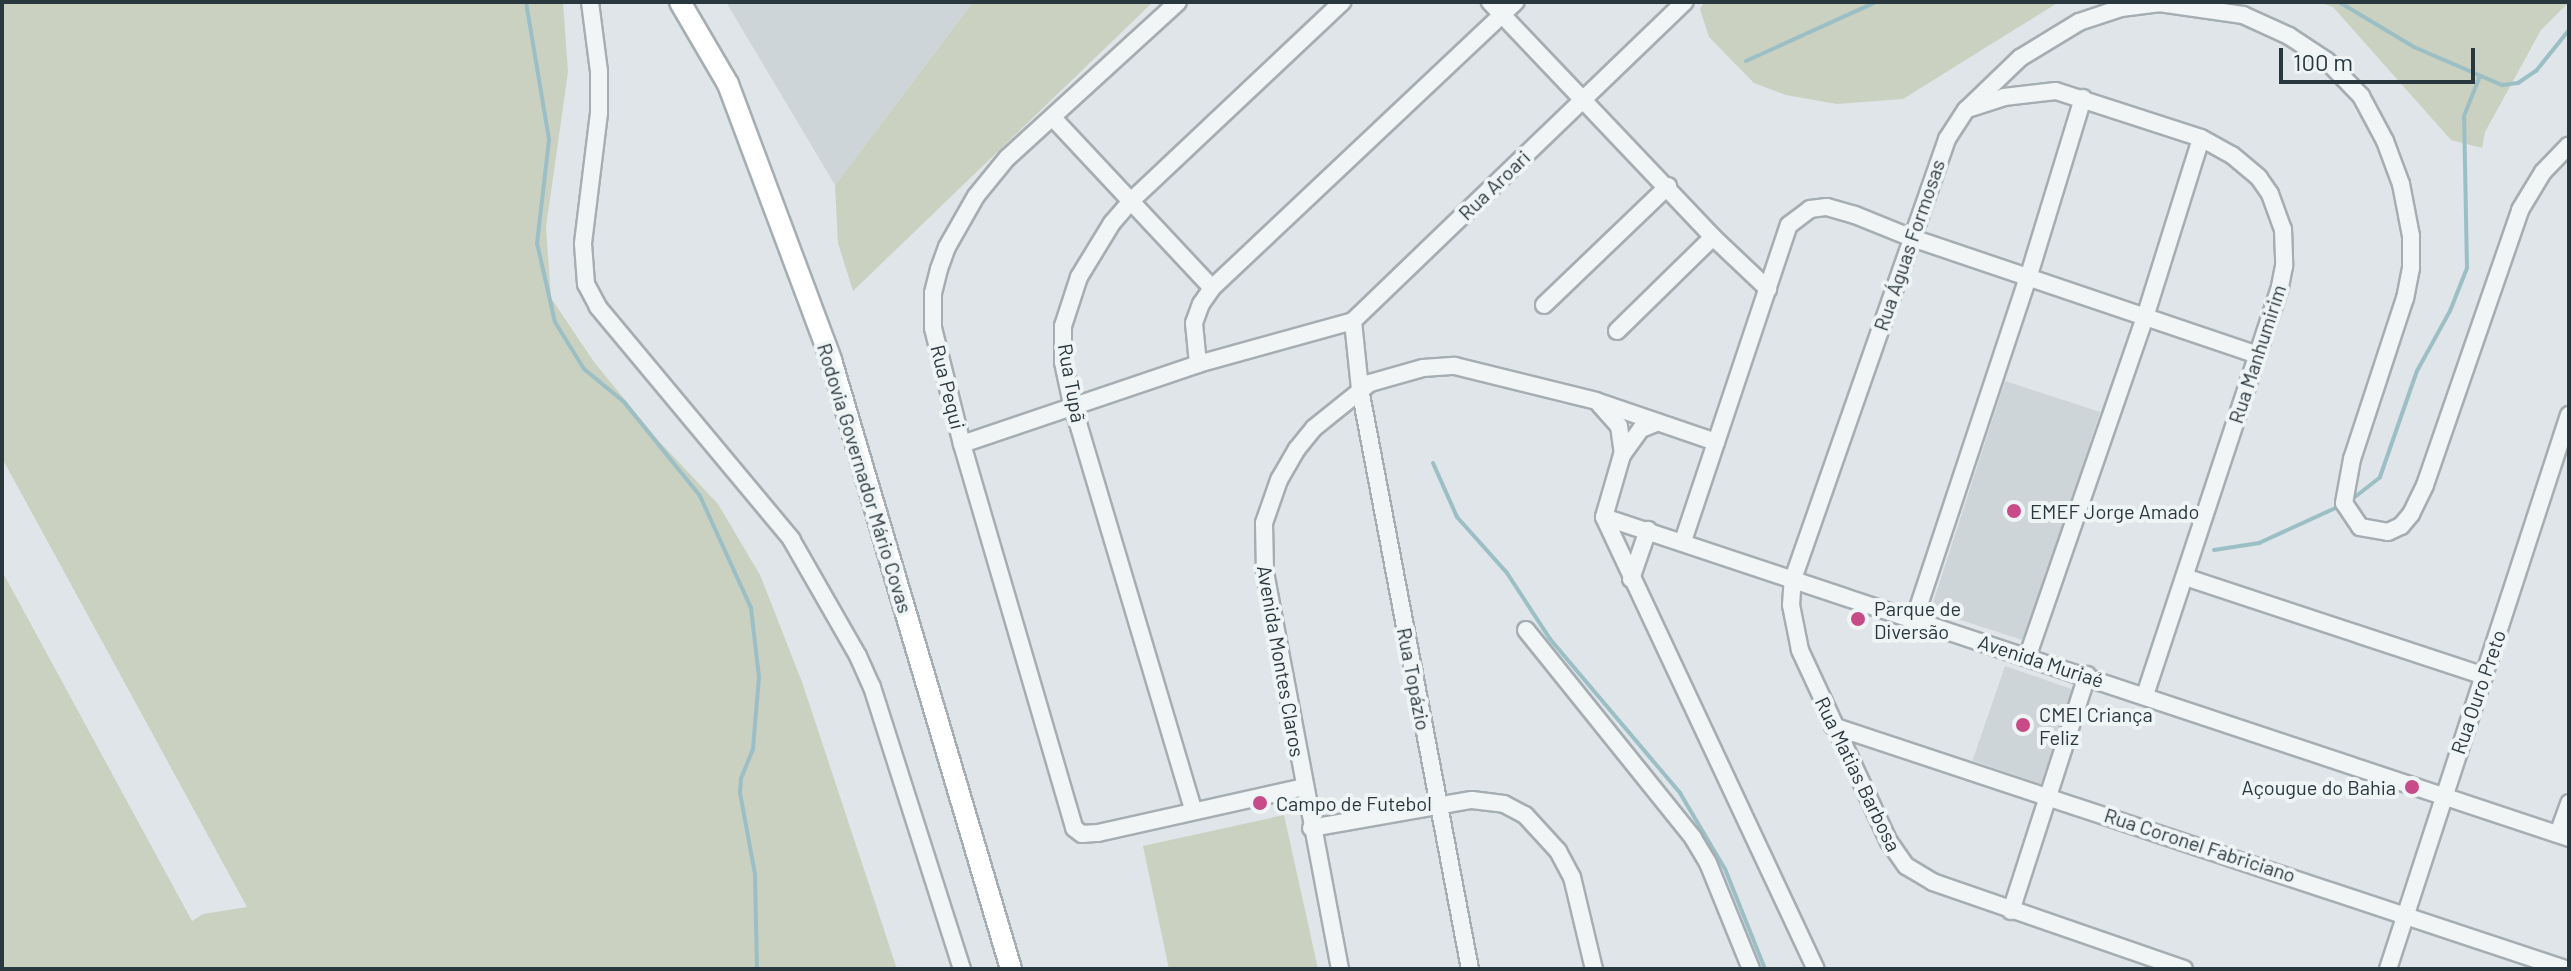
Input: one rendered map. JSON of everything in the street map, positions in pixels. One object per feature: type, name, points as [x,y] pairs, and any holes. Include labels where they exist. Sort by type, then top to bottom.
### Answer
[{"type":"main road","name":"Rodovia Governador Mário Covas","points":[[680,2],[728,84],[831,360],[1011,969]]},
{"type":"street","points":[[590,2],[599,71],[599,113],[583,244],[586,284],[598,307],[791,539],[858,656],[872,687],[962,969]]},
{"type":"street","name":"Rua Pequi","points":[[1178,2],[1054,119],[1007,158],[976,196],[947,247],[939,269],[933,293],[933,328],[962,444],[1074,828],[1082,834],[1098,833],[1193,809]]},
{"type":"street","name":"Rua Tupã","points":[[1193,809],[1072,404],[1062,346],[1068,306],[1095,248],[1132,200],[1342,2]]},
{"type":"street","points":[[1490,2],[1668,186],[1713,237],[1768,289]]},
{"type":"street","points":[[1198,364],[1194,323],[1201,304],[1212,288],[1516,2]]},
{"type":"street","name":"Rua Aroari","points":[[1353,321],[1685,2]]},
{"type":"street","name":"Rua Águas Formosas","points":[[1793,579],[1933,170],[1947,139],[1966,110],[2020,58],[2049,38],[2079,22],[2121,8],[2159,3],[2243,15],[2289,36],[2327,61],[2361,96],[2385,141],[2401,184],[2411,236],[2411,268],[2405,298],[2352,459],[2345,493],[2344,503],[2350,516],[2360,527],[2374,531],[2388,532],[2401,526],[2411,514],[2425,485],[2520,210],[2543,172],[2569,145]]},
{"type":"street","name":"Rua Manhumirim","points":[[1966,110],[2028,92],[2056,91],[2201,138],[2232,155],[2259,178],[2270,194],[2283,229],[2284,266],[2280,287],[2255,354],[2145,695]]},
{"type":"street","points":[[1914,620],[2029,275],[2083,98]]},
{"type":"street","points":[[1054,119],[1212,288]]},
{"type":"street","points":[[2028,655],[2146,314],[2201,138]]},
{"type":"street","points":[[1544,305],[1668,186]]},
{"type":"street","points":[[1683,541],[1789,225],[1803,211],[1827,207],[2146,314],[2255,354]]},
{"type":"street","points":[[1617,331],[1713,237]]},
{"type":"street","points":[[962,444],[1072,404],[1198,364],[1353,321],[1360,389]]},
{"type":"street","name":"Avenida Montes Claros","points":[[1340,969],[1303,787],[1265,571],[1264,523],[1279,480],[1297,449],[1314,428],[1360,389],[1401,372],[1455,366],[1596,401],[1716,442]]},
{"type":"street","name":"Rua Topázio","points":[[1360,389],[1470,969]]},
{"type":"street","points":[[1596,401],[1619,426],[1622,455]]},
{"type":"street","name":"Rua Ouro Preto","points":[[2388,969],[2443,796],[2563,454],[2569,415]]},
{"type":"street","points":[[1658,422],[1641,429],[1622,455],[1604,517],[1816,969]]},
{"type":"street","name":"Avenida Muriaé","points":[[1604,517],[2028,655],[2564,836]]},
{"type":"street","points":[[1631,579],[1648,530]]},
{"type":"street","points":[[2185,577],[2484,676]]},
{"type":"street","name":"Rua Matias Barbosa","points":[[1793,579],[1791,605],[1800,650],[1889,842],[1906,866],[1933,882],[2011,911],[2184,969]]},
{"type":"street","points":[[1526,630],[1693,838],[1713,873],[1751,969]]},
{"type":"street","points":[[2011,911],[2087,675]]},
{"type":"street","name":"Rua Coronel Fabriciano","points":[[1833,726],[2565,969]]},
{"type":"street","points":[[1193,809],[1303,787]]},
{"type":"street","points":[[1311,828],[1472,800],[1504,804],[1525,815],[1541,829],[1572,877],[1594,969]]},
{"type":"street","points":[[2564,836],[2569,803]]},
{"type":"shaded area","points":[[726,2],[973,2],[835,185]]},
{"type":"shaded area","name":"EMEF Jorge Amado","points":[[2005,381],[2100,412],[2026,641],[1931,610]]},
{"type":"shaded area","name":"CMEI Criança Feliz","points":[[2005,666],[2073,689],[2041,784],[1972,761]]},
{"type":"green space","points":[[2,2],[563,2],[568,72],[546,227],[551,298],[594,362],[657,439],[718,504],[760,575],[802,682],[897,969],[2,969],[2,571],[192,921],[203,914],[247,907],[2,458]]},
{"type":"green space","points":[[973,2],[1153,2],[853,291],[838,243],[835,185]]},
{"type":"green space","points":[[1704,2],[2059,2],[1903,99],[1837,104],[1786,95],[1754,83],[1709,37],[1700,9]]},
{"type":"green space","points":[[2319,2],[2569,2],[2541,30],[2485,132],[2482,148],[2451,140],[2333,7]]},
{"type":"green space","points":[[1284,815],[1318,969],[1169,969],[1143,846]]},
{"type":"waterway","points":[[526,2],[549,140],[537,243],[555,322],[584,369],[624,402],[700,496],[751,608],[759,677],[753,749],[741,778],[740,793],[755,874],[757,969]]},
{"type":"waterway","points":[[1746,61],[1876,2]]},
{"type":"waterway","points":[[2339,2],[2414,47],[2502,85],[2518,83],[2536,71],[2569,30]]},
{"type":"waterway","points":[[2351,500],[2380,477],[2417,371],[2450,311],[2467,268],[2464,116],[2480,76]]},
{"type":"waterway","points":[[1433,463],[1457,517],[1507,573],[1550,639],[1680,793],[1725,869],[1765,969]]},
{"type":"waterway","points":[[2214,550],[2259,543],[2340,506]]},
{"type":"place","name":"EMEF Jorge Amado","points":[[2014,511]]},
{"type":"place","name":"Parque de Diversão","points":[[1858,619]]},
{"type":"place","name":"CMEI Criança Feliz","points":[[2023,725]]},
{"type":"place","name":"Açougue do Bahia","points":[[2412,787]]},
{"type":"place","name":"Campo de Futebol","points":[[1260,803]]}]
